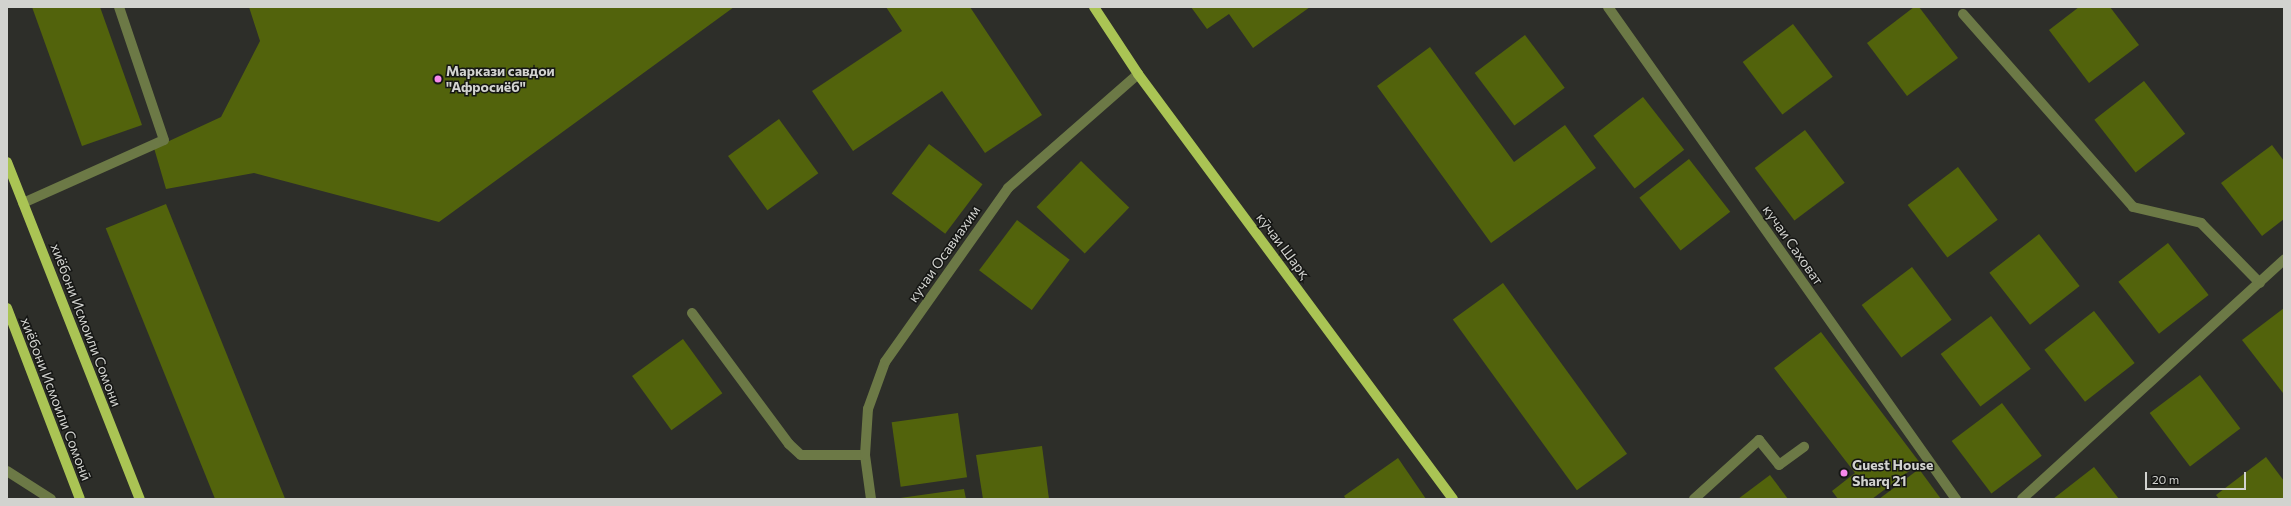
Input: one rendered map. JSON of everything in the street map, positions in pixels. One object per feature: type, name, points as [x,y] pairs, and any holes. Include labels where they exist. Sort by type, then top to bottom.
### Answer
[{"type":"main road","name":"кӯчаи Шарқ","points":[[1094,7],[1138,74],[1453,499]]},
{"type":"main road","name":"хиёбони Исмоили Сомони","points":[[7,162],[140,499]]},
{"type":"main road","name":"хиёбони Исмоили Сомонӣ","points":[[7,308],[80,499]]},
{"type":"street","points":[[23,203],[164,140],[119,7]]},
{"type":"street","name":"кучаи Саховат","points":[[1608,7],[1956,499]]},
{"type":"street","points":[[1964,14],[2133,207],[2201,223],[2260,283]]},
{"type":"street","name":"кучаи Осавиахим","points":[[871,499],[865,455],[868,409],[886,362],[1003,194],[1138,74]]},
{"type":"street","points":[[2022,499],[2284,260]]},
{"type":"street","points":[[692,313],[788,444],[801,455],[865,455]]},
{"type":"street","points":[[1694,499],[1760,440],[1779,465],[1804,446]]},
{"type":"street","points":[[7,471],[51,499]]},
{"type":"building","points":[[32,7],[100,7],[142,125],[82,146]]},
{"type":"building","name":"Маркази савдои \"Афросиёб\"","points":[[249,7],[734,7],[439,222],[254,173],[166,189],[154,148],[221,117],[260,41]]},
{"type":"building","points":[[886,7],[970,7],[1042,115],[985,153],[942,91],[853,151],[812,91],[902,31]]},
{"type":"building","points":[[1191,7],[1310,7],[1253,48],[1229,14],[1207,29]]},
{"type":"building","points":[[1914,7],[1919,7],[1958,58],[1907,96],[1867,43]]},
{"type":"building","points":[[2079,7],[2110,7],[2139,45],[2089,83],[2049,30]]},
{"type":"building","points":[[1793,24],[1833,77],[1782,115],[1743,62]]},
{"type":"building","points":[[1525,35],[1565,88],[1514,126],[1475,73]]},
{"type":"building","points":[[1430,47],[1514,162],[1565,125],[1596,168],[1491,243],[1377,86]]},
{"type":"building","points":[[2144,81],[2185,134],[2136,173],[2094,120]]},
{"type":"building","points":[[1643,97],[1684,150],[1635,189],[1593,136]]},
{"type":"building","points":[[779,119],[818,173],[767,210],[728,156]]},
{"type":"building","points":[[1805,130],[1845,183],[1794,221],[1755,168]]},
{"type":"building","points":[[929,144],[983,184],[945,234],[892,194]]},
{"type":"building","points":[[2272,145],[2284,161],[2284,219],[2262,236],[2221,183]]},
{"type":"building","points":[[1689,159],[1730,212],[1681,251],[1639,198]]},
{"type":"building","points":[[1081,161],[1129,208],[1085,254],[1037,207]]},
{"type":"building","points":[[1958,167],[1998,220],[1947,258],[1908,205]]},
{"type":"building","points":[[166,204],[285,499],[215,499],[106,228]]},
{"type":"building","points":[[1017,220],[1070,260],[1032,310],[979,270]]},
{"type":"building","points":[[2039,234],[2080,286],[2030,325],[1989,273]]},
{"type":"building","points":[[2168,243],[2209,295],[2159,334],[2118,282]]},
{"type":"building","points":[[1912,267],[1952,320],[1901,358],[1862,305]]},
{"type":"building","points":[[1503,283],[1627,454],[1577,490],[1453,319]]},
{"type":"building","points":[[2284,308],[2284,392],[2283,393],[2242,340]]},
{"type":"building","points":[[2094,311],[2135,363],[2085,402],[2044,350]]},
{"type":"building","points":[[1991,316],[2031,369],[1980,407],[1941,354]]},
{"type":"building","points":[[1821,332],[1920,463],[1872,499],[1838,499],[1832,491],[1855,473],[1774,368]]},
{"type":"building","points":[[683,339],[722,393],[671,430],[632,376]]},
{"type":"building","points":[[2200,375],[2240,429],[2190,466],[2150,413]]},
{"type":"building","points":[[2002,403],[2042,456],[1991,494],[1952,441]]},
{"type":"building","points":[[958,413],[967,477],[901,487],[892,422]]},
{"type":"building","points":[[1042,446],[1049,499],[983,499],[976,455]]},
{"type":"building","points":[[2266,457],[2284,481],[2284,499],[2219,499],[2216,495]]},
{"type":"building","points":[[1398,458],[1426,499],[1346,499],[1344,496]]},
{"type":"building","points":[[2094,467],[2119,499],[2053,499]]},
{"type":"building","points":[[1919,469],[1941,499],[1879,499]]},
{"type":"building","points":[[1770,475],[1788,499],[1738,499]]},
{"type":"building","points":[[964,489],[966,499],[900,499],[900,498]]},
{"type":"place","name":"Маркази савдои \"Афросиёб\"","points":[[438,79]]},
{"type":"place","name":"Guest House Sharq 21","points":[[1844,473]]}]
